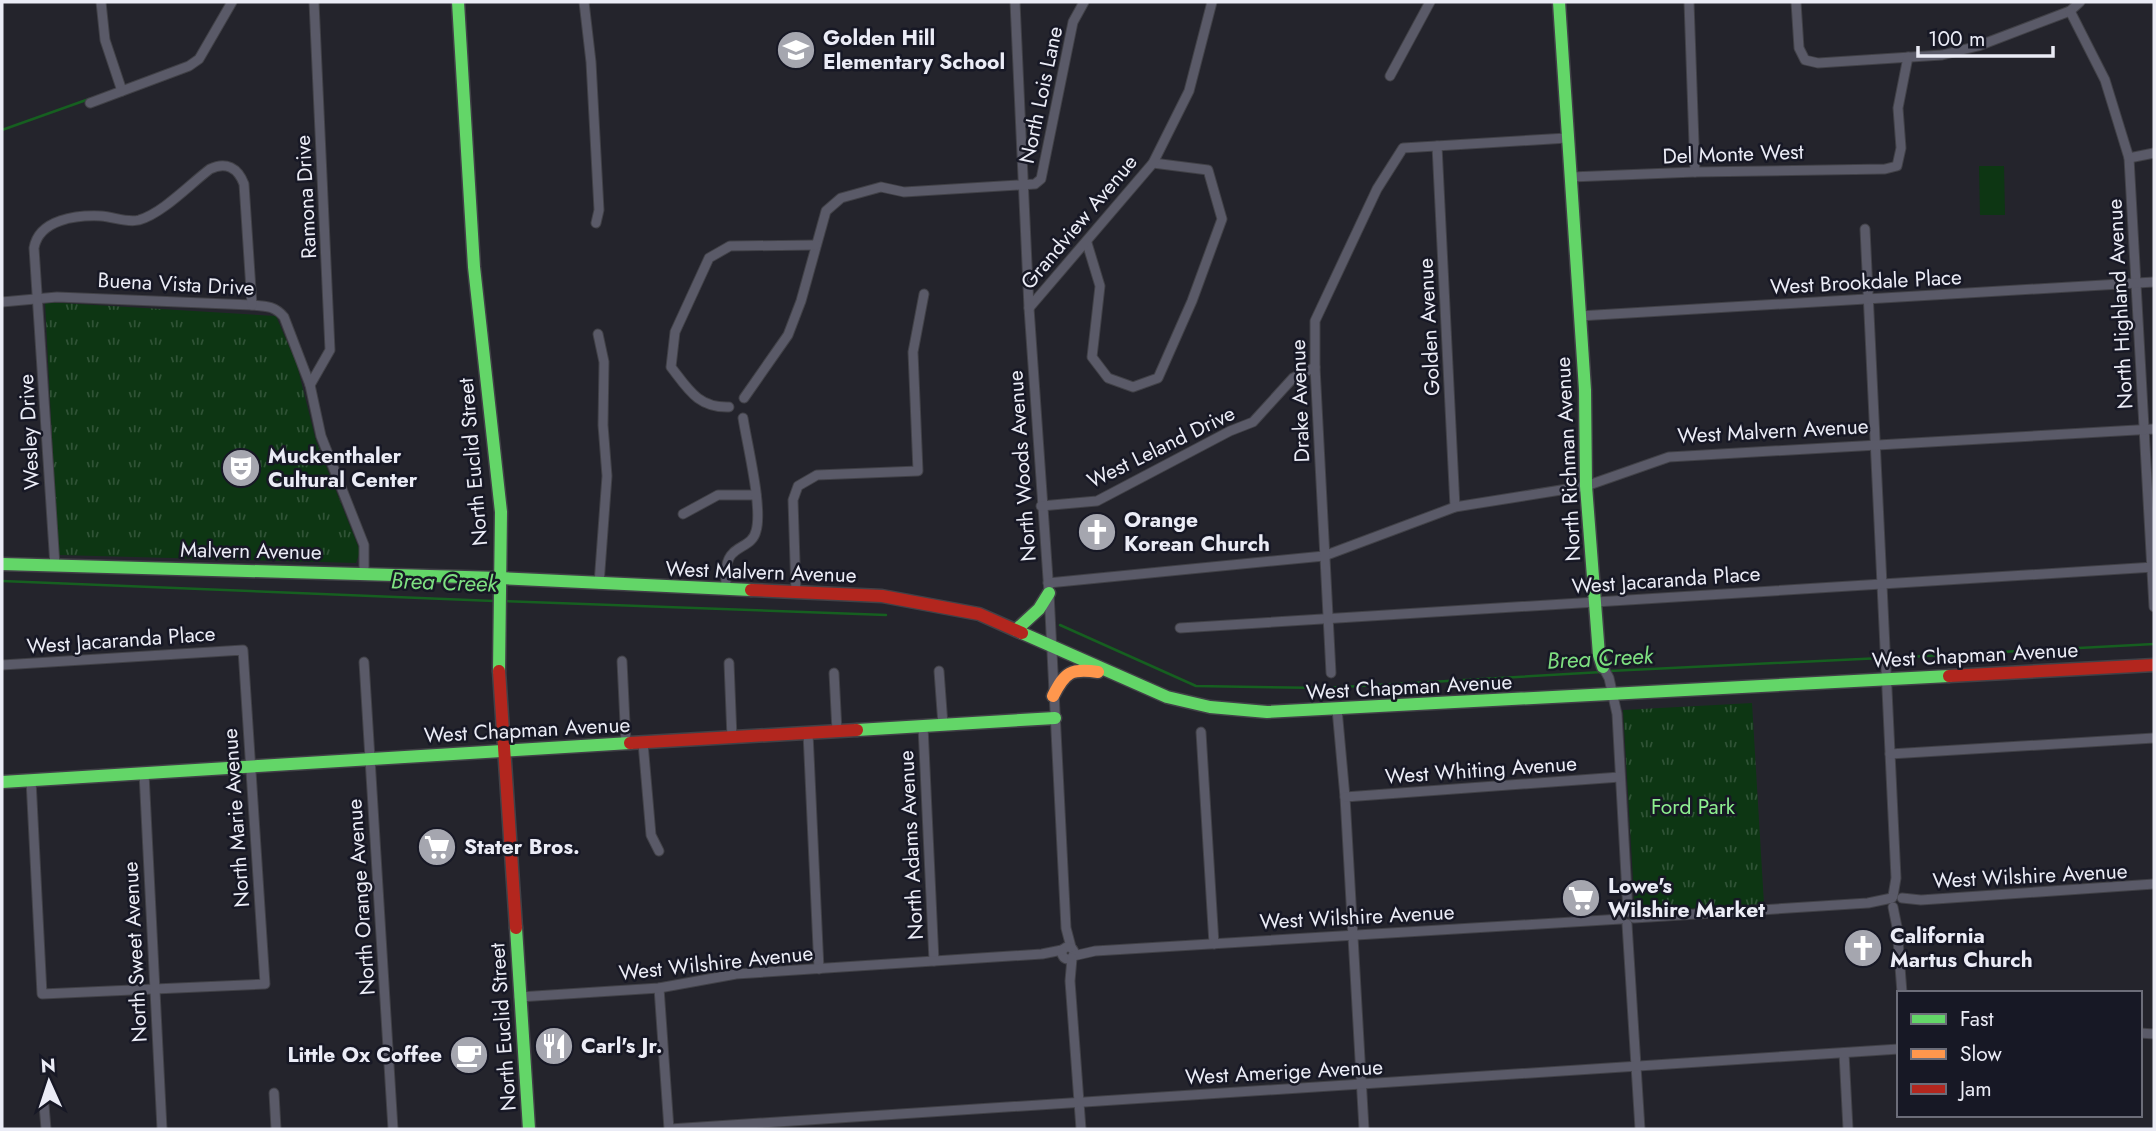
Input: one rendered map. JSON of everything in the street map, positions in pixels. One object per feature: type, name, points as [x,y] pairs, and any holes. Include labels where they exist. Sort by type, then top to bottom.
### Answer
[{"type":"main road","name":"North Euclid Street","points":[[458,2],[474,267],[501,512],[498,611],[504,751],[529,1129]]},
{"type":"main road","name":"North Richman Avenue","points":[[1559,2],[1584,390],[1586,486],[1599,655],[1606,673]]},
{"type":"main road","name":"Malvern Avenue","points":[[2,564],[500,578]]},
{"type":"main road","name":"West Malvern Avenue","points":[[500,578],[882,596],[979,614],[1016,630]]},
{"type":"main road","points":[[1016,630],[1039,609],[1048,588]]},
{"type":"main road","name":"West Chapman Avenue","points":[[1016,630],[1167,697],[1210,707],[1267,712],[2154,665]]},
{"type":"main road","points":[[1053,696],[1069,671],[1083,669],[1116,674]]},
{"type":"main road","name":"West Chapman Avenue","points":[[2,782],[1055,718]]},
{"type":"street","points":[[101,2],[105,40],[121,92]]},
{"type":"street","points":[[90,103],[189,66],[199,59],[232,2]]},
{"type":"street","name":"Ramona Drive","points":[[310,385],[330,351],[314,2]]},
{"type":"street","points":[[584,2],[591,62],[599,210],[596,223]]},
{"type":"street","name":"North Woods Avenue","points":[[1015,2],[1029,309],[1048,588],[1066,928],[1081,1129]]},
{"type":"street","name":"North Lois Lane","points":[[1024,184],[1035,184],[1041,179],[1073,22],[1084,2]]},
{"type":"street","name":"Grandview Avenue","points":[[1029,309],[1153,163],[1189,91],[1212,2]]},
{"type":"street","points":[[1390,76],[1430,2]]},
{"type":"street","points":[[1689,2],[1695,172]]},
{"type":"street","points":[[1796,2],[1799,48],[1804,60],[1818,63],[1908,58],[1978,46],[2070,11],[2080,2]]},
{"type":"street","name":"North Highland Avenue","points":[[2070,11],[2105,80],[2129,158],[2150,430],[2154,607]]},
{"type":"street","name":"Del Monte West","points":[[1571,177],[1885,169],[1897,166],[1901,148],[1898,108],[1908,58]]},
{"type":"street","points":[[1437,146],[1567,138]]},
{"type":"street","name":"Drake Avenue","points":[[1331,673],[1315,321],[1377,189],[1403,148],[1437,146]]},
{"type":"street","name":"Golden Avenue","points":[[1437,146],[1455,507]]},
{"type":"street","points":[[2129,158],[2154,153]]},
{"type":"street","points":[[1087,243],[1100,286],[1092,357],[1108,378],[1133,387],[1158,378],[1192,301],[1222,219],[1208,170],[1153,163]]},
{"type":"street","name":"Wesley Drive","points":[[55,566],[34,247],[36,239],[48,225],[59,221],[100,216],[138,220],[157,212],[210,169],[220,164],[234,168],[244,184],[252,305]]},
{"type":"street","points":[[744,398],[788,335],[802,301],[826,211],[841,198],[881,187],[904,192],[1024,184]]},
{"type":"street","points":[[1865,229],[1883,646],[1902,991]]},
{"type":"street","points":[[729,407],[720,407],[696,399],[671,367],[675,332],[709,258],[730,247],[816,245]]},
{"type":"street","name":"West Brookdale Place","points":[[1579,316],[2154,282]]},
{"type":"street","points":[[796,593],[793,500],[798,486],[817,475],[918,471],[913,352],[924,294]]},
{"type":"street","name":"Buena Vista Drive","points":[[2,302],[38,297],[272,307],[284,317],[310,385],[321,436],[364,545],[364,573]]},
{"type":"street","points":[[598,334],[604,362],[603,425],[607,476],[598,584]]},
{"type":"street","name":"West Leland Drive","points":[[1041,506],[1097,501],[1252,422],[1293,378],[1315,367]]},
{"type":"street","points":[[726,590],[728,562],[733,553],[752,541],[757,531],[756,495],[743,418]]},
{"type":"street","name":"West Malvern Avenue","points":[[1324,556],[1455,507],[1586,486],[1669,457],[2150,430]]},
{"type":"street","points":[[683,514],[718,495],[756,495]]},
{"type":"street","points":[[1048,588],[1324,556]]},
{"type":"street","name":"West Jacaranda Place","points":[[1180,628],[2153,567]]},
{"type":"street","name":"West Jacaranda Place","points":[[2,665],[243,650]]},
{"type":"street","name":"North Marie Avenue","points":[[154,988],[265,984],[243,650]]},
{"type":"street","points":[[622,661],[626,744]]},
{"type":"street","name":"North Orange Avenue","points":[[363,662],[393,1129]]},
{"type":"street","points":[[729,663],[732,738]]},
{"type":"street","points":[[939,671],[943,725]]},
{"type":"street","points":[[834,673],[836,731]]},
{"type":"street","name":"North Richman Avenue","points":[[1606,673],[1616,715],[1640,1129]]},
{"type":"street","points":[[1337,709],[1345,797],[1364,1129]]},
{"type":"street","name":"North Adams Avenue","points":[[923,726],[934,961]]},
{"type":"street","points":[[1201,732],[1214,944]]},
{"type":"street","points":[[808,733],[819,969]]},
{"type":"street","points":[[1890,754],[2154,738]]},
{"type":"street","points":[[643,743],[651,835],[659,851]]},
{"type":"street","name":"North Sweet Avenue","points":[[144,772],[162,1129]]},
{"type":"street","name":"West Whiting Avenue","points":[[1345,797],[1620,777]]},
{"type":"street","points":[[32,780],[42,994],[154,988]]},
{"type":"street","name":"West Wilshire Avenue","points":[[519,997],[659,988],[736,974],[2154,886]]},
{"type":"street","points":[[659,988],[670,1129]]},
{"type":"street","points":[[2142,1034],[2154,1034]]},
{"type":"street","name":"West Amerige Avenue","points":[[670,1129],[1897,1049]]},
{"type":"street","points":[[1844,1053],[1848,1129]]},
{"type":"street","points":[[274,1093],[276,1129]]},
{"type":"street","points":[[44,1105],[46,1129]]},
{"type":"green space","points":[[1979,166],[2004,166],[2005,215],[1980,215]]},
{"type":"green space","name":"Muckenthaler Cultural Center","points":[[45,302],[276,316],[297,365],[316,441],[360,551],[356,563],[58,555]]},
{"type":"green space","name":"Ford Park","points":[[1752,703],[1764,904],[1635,912],[1623,710]]},
{"type":"waterway","points":[[2,130],[89,99]]},
{"type":"waterway","name":"Brea Creek","points":[[2,581],[494,601]]},
{"type":"waterway","name":"Brea Creek","points":[[504,601],[886,615]]},
{"type":"waterway","name":"Brea Creek","points":[[1060,625],[1196,686],[1325,688],[1602,672]]},
{"type":"waterway","name":"Brea Creek","points":[[1888,658],[2154,644]]},
{"type":"waterway","name":"Brea Creek","points":[[1609,671],[1882,658]]},
{"type":"traffic: fast","points":[[458,2],[474,267],[501,512],[499,671]]},
{"type":"traffic: fast","points":[[1559,2],[1585,390],[1586,486],[1599,655],[1603,667]]},
{"type":"traffic: fast","points":[[2,564],[500,578],[751,590]]},
{"type":"traffic: fast","points":[[1016,630],[1039,609],[1049,593]]},
{"type":"traffic: fast","points":[[1022,633],[1167,697],[1210,707],[1267,712],[1949,676]]},
{"type":"traffic: fast","points":[[857,730],[1055,718]]},
{"type":"traffic: fast","points":[[2,782],[630,743]]},
{"type":"traffic: fast","points":[[516,928],[529,1129]]},
{"type":"traffic: slow","points":[[1053,696],[1061,682],[1070,674],[1081,671],[1098,672]]},
{"type":"traffic: jam","points":[[751,590],[882,596],[979,614],[1022,633]]},
{"type":"traffic: jam","points":[[1949,676],[2154,665]]},
{"type":"traffic: jam","points":[[499,671],[516,928]]},
{"type":"traffic: jam","points":[[630,743],[857,730]]},
{"type":"place","name":"Golden Hill Elementary School","points":[[796,50]]},
{"type":"place","name":"Muckenthaler Cultural Center","points":[[241,468]]},
{"type":"place","name":"Orange Korean Church","points":[[1097,532]]},
{"type":"place","name":"Stater Bros.","points":[[437,847]]},
{"type":"place","name":"Lowe's Wilshire Market","points":[[1581,898]]},
{"type":"place","name":"California Martus Church","points":[[1863,948]]},
{"type":"place","name":"Carl's Jr.","points":[[554,1046]]},
{"type":"place","name":"Little Ox Coffee","points":[[469,1055]]}]
